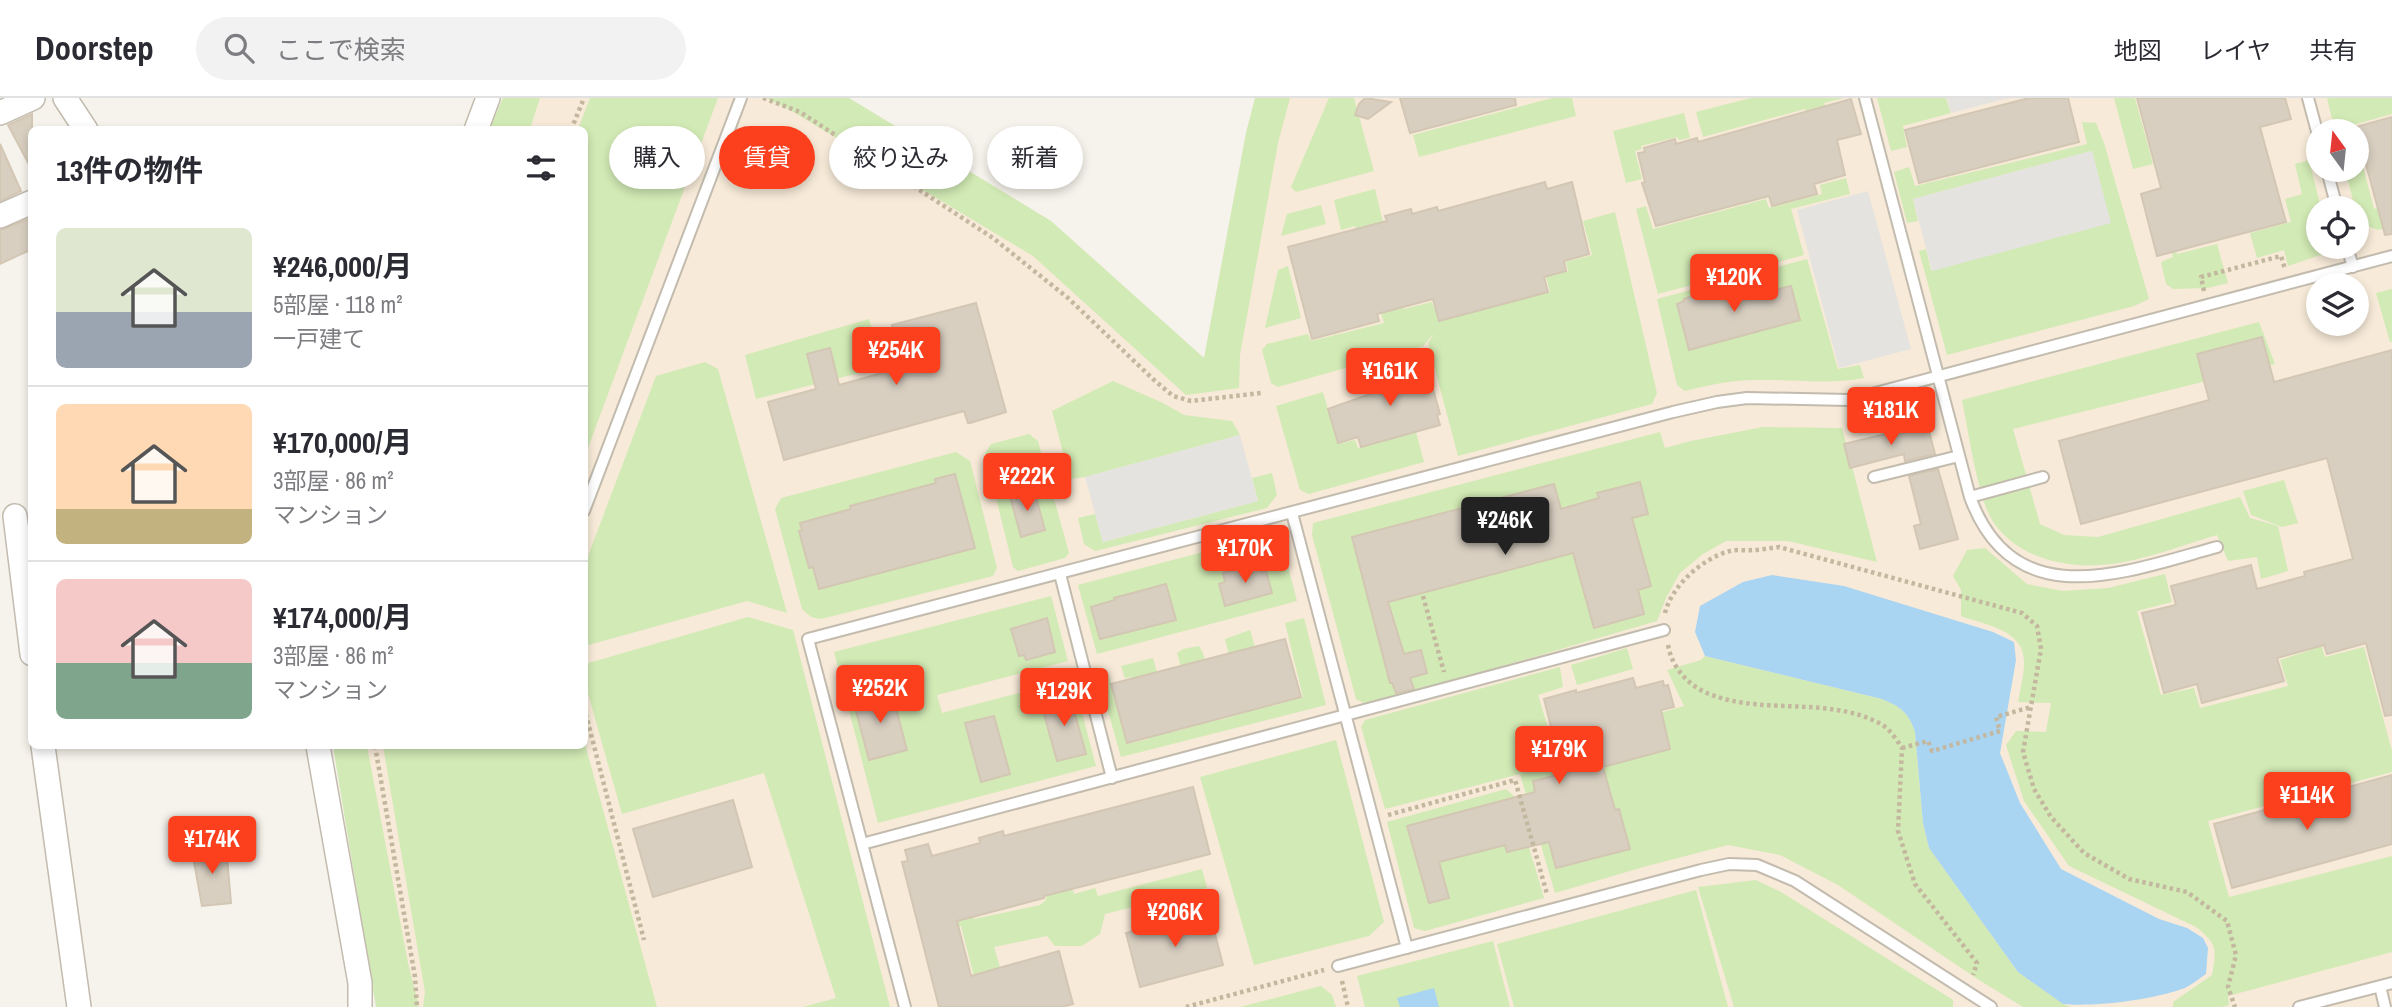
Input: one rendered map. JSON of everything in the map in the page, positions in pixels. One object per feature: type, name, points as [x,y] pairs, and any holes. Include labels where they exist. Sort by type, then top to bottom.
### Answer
[{"type":"street","points":[[0,113],[33,98]]},
{"type":"street","points":[[65,98],[83,126]]},
{"type":"street","points":[[478,126],[488,98]]},
{"type":"street","points":[[0,216],[28,204]]},
{"type":"street","points":[[15,516],[28,622]]},
{"type":"street","points":[[43,749],[79,1007]]},
{"type":"street","points":[[319,749],[360,983],[360,1007]]},
{"type":"lane","points":[[588,500],[741,98]]},
{"type":"lane","points":[[1865,98],[1907,238],[1970,497],[1978,519],[1990,536],[2010,555],[2032,570],[2053,575],[2102,576],[2217,547]]},
{"type":"lane","points":[[2308,98],[2314,119]]},
{"type":"lane","points":[[905,1007],[808,639],[1717,402],[1747,398],[1849,400],[2392,256]]},
{"type":"lane","points":[[2351,259],[2353,267]]},
{"type":"lane","points":[[1874,477],[1959,456]]},
{"type":"lane","points":[[1970,497],[2043,477]]},
{"type":"lane","points":[[1292,513],[1407,948]]},
{"type":"lane","points":[[1060,574],[1112,778]]},
{"type":"lane","points":[[862,844],[1664,631]]},
{"type":"lane","points":[[1338,966],[1701,870],[1729,864],[1757,865],[1794,881],[1992,1007]]},
{"type":"lane","points":[[2299,1007],[2392,983]]},
{"type":"lane","points":[[2380,986],[2385,1007]]},
{"type":"path","points":[[573,126],[584,98]]},
{"type":"path","points":[[763,98],[800,112],[993,238],[1068,298],[1173,396],[1191,401],[1261,393]]},
{"type":"path","points":[[2204,291],[2201,277],[2281,256],[2285,270]]},
{"type":"path","points":[[1968,993],[1977,963],[1915,884],[1898,831],[1902,748],[1883,724],[1846,712],[1738,701],[1710,695],[1684,677],[1671,660],[1663,621],[1668,601],[1686,578],[1714,558],[1732,550],[1750,551],[1779,547],[2022,613],[2037,626],[2042,649],[2024,752],[2034,789],[2050,817],[2084,853],[2129,878],[2187,892],[2227,921],[2236,955],[2228,987],[2235,1007]]},
{"type":"path","points":[[1423,596],[1449,688]]},
{"type":"path","points":[[1902,748],[1928,741],[1931,751],[2000,731],[1996,717],[2031,707]]},
{"type":"path","points":[[588,723],[644,940]]},
{"type":"path","points":[[376,749],[415,977],[417,1007]]},
{"type":"path","points":[[1374,819],[1515,780],[1552,910]]},
{"type":"path","points":[[1186,1007],[1338,966],[1348,1007]]},
{"type":"shaded area","points":[[503,98],[849,98],[895,126],[829,126],[829,189],[973,189],[973,174],[987,182],[987,189],[998,189],[1051,221],[1204,358],[1255,98],[2392,98],[2392,1007],[376,1007],[333,749],[588,749],[588,126],[490,126]]},
{"type":"shaded area","points":[[1947,98],[2009,98],[1951,113]]},
{"type":"shaded area","points":[[2092,151],[2111,223],[1932,271],[1913,199]]},
{"type":"shaded area","points":[[1868,191],[1911,349],[1839,368],[1797,210]]},
{"type":"shaded area","points":[[1240,435],[1258,501],[1103,542],[1085,477]]},
{"type":"green space","points":[[503,98],[540,98],[531,126],[490,126]]},
{"type":"green space","points":[[590,98],[718,98],[705,133],[705,126],[609,126],[609,189],[684,189],[588,448],[588,126],[579,126]]},
{"type":"green space","points":[[766,98],[849,98],[895,126],[829,126],[829,133]]},
{"type":"green space","points":[[1255,98],[1290,98],[1278,143],[1240,355],[1239,388],[1186,395],[1033,256],[921,189],[973,189],[973,174],[987,182],[987,189],[998,189],[1051,221],[1204,358]]},
{"type":"green space","points":[[1329,98],[1354,98],[1374,171],[1296,192],[1291,187]]},
{"type":"green space","points":[[1552,98],[1572,98],[1576,116],[1419,157],[1413,135]]},
{"type":"green space","points":[[1751,98],[1844,98],[1824,103],[1826,107],[1807,113],[1805,109],[1703,137],[1696,112]]},
{"type":"green space","points":[[1877,98],[1946,98],[1951,113],[1903,126],[1907,147],[1891,151]]},
{"type":"green space","points":[[2114,98],[2135,98],[2153,164],[2133,169]]},
{"type":"green space","points":[[2327,98],[2392,98],[2392,114],[2370,120],[2332,119]]},
{"type":"green space","points":[[1684,113],[1690,138],[1679,140],[1677,137],[1641,146],[1642,149],[1635,151],[1642,179],[1626,183],[1613,131]]},
{"type":"green space","points":[[2082,122],[2096,123],[2104,143],[2149,299],[2134,306],[1947,355],[1919,251],[1926,249],[1931,270],[2110,223],[2092,151],[1913,199],[1918,221],[1907,223],[1894,172],[1909,167],[1915,186],[2087,144]]},
{"type":"green space","points":[[2306,161],[2306,182],[2314,182],[2318,196],[2306,196],[2306,259],[2308,259],[2288,266],[2284,250],[2257,258],[2250,233],[2291,222],[2285,199],[2302,194],[2295,164]]},
{"type":"green space","points":[[1846,178],[1850,194],[1791,209],[1804,255],[1658,294],[1636,209],[1646,206],[1653,229],[1766,199],[1769,208],[1822,194],[1820,185]]},
{"type":"green space","points":[[2348,182],[2367,182],[2374,209],[2392,204],[2392,227],[2378,230],[2369,227],[2369,196],[2352,196]]},
{"type":"green space","points":[[1375,189],[1404,309],[1432,302],[1434,308],[1441,306],[1446,319],[1550,292],[1546,277],[1568,271],[1566,262],[1592,255],[1583,221],[1615,212],[1657,393],[1652,404],[1458,456],[1428,343],[1434,333],[1423,346],[1278,387],[1271,383],[1262,350],[1267,344],[1308,334],[1311,341],[1384,323],[1355,226],[1341,230],[1334,200]]},
{"type":"green space","points":[[2159,190],[2177,254],[2217,244],[2228,283],[2208,288],[2173,289],[2166,284],[2161,262],[2173,257],[2155,191]]},
{"type":"green space","points":[[1321,205],[1326,224],[1281,236],[1287,214]]},
{"type":"green space","points":[[1807,259],[1838,369],[1860,365],[1864,378],[1823,381],[1746,380],[1685,391],[1677,385],[1657,299]]},
{"type":"green space","points":[[1288,266],[1301,318],[1265,328],[1278,270]]},
{"type":"green space","points":[[2392,289],[2392,342],[2390,342],[2376,293]]},
{"type":"green space","points":[[869,319],[883,367],[756,399],[745,355]]},
{"type":"green space","points":[[2259,322],[2275,364],[2013,429],[2040,524],[2064,535],[2098,537],[2240,497],[2250,518],[2278,526],[2288,571],[2261,579],[2257,557],[2228,561],[2217,535],[2124,562],[2107,565],[2070,564],[2053,561],[2020,547],[2006,537],[1994,523],[1978,482],[1962,400]]},
{"type":"green space","points":[[705,362],[718,369],[787,613],[747,601],[588,645],[588,556],[656,376]]},
{"type":"green space","points":[[1113,381],[1184,415],[1232,421],[1240,435],[1070,479],[1052,411]]},
{"type":"green space","points":[[1323,392],[1338,444],[1355,440],[1358,448],[1416,432],[1424,462],[1309,494],[1300,490],[1276,406]]},
{"type":"green space","points":[[1763,427],[1842,428],[1877,562],[1788,541],[1726,541],[1703,554],[1680,573],[1657,621],[1437,685],[1364,703],[1356,699],[1312,535],[1313,523],[1660,432],[1665,448]]},
{"type":"green space","points":[[1029,434],[1038,441],[1069,553],[1065,558],[1018,571],[1013,567],[985,453],[991,444]]},
{"type":"green space","points":[[956,452],[970,461],[997,568],[993,576],[821,619],[811,617],[802,609],[775,509],[781,498]]},
{"type":"green space","points":[[1272,473],[1277,495],[1267,508],[1095,551],[1084,544],[1078,518],[1095,514],[1103,542],[1258,501],[1252,478]]},
{"type":"green space","points":[[2284,480],[2298,523],[2282,527],[2251,515],[2243,491]]},
{"type":"green space","points":[[1279,532],[1297,601],[1097,654],[1078,585]]},
{"type":"green space","points":[[1985,548],[2027,584],[2063,591],[2108,588],[2165,574],[2172,602],[2137,611],[2161,695],[2194,688],[2200,708],[2288,686],[2280,660],[2311,650],[2303,624],[2314,622],[2325,657],[2364,647],[2392,751],[2392,772],[2208,821],[2229,897],[2392,856],[2392,952],[2228,996],[2229,1005],[2222,1007],[2173,1007],[2173,1002],[2212,975],[2214,947],[2196,927],[2069,866],[2024,801],[2006,745],[2016,731],[2046,732],[2051,703],[2018,702],[2024,663],[2023,652],[2018,643],[1992,626],[1961,616],[1961,590],[1953,576],[1967,550]]},
{"type":"green space","points":[[1051,596],[1068,661],[937,695],[942,713],[1073,679],[1096,766],[878,823],[834,652]]},
{"type":"green space","points":[[748,617],[793,630],[890,1007],[803,1007],[836,998],[764,773],[622,814],[588,694],[588,663]]},
{"type":"green space","points":[[1304,618],[1326,705],[1121,757],[1097,673],[1106,670],[1109,675],[1127,744],[1149,739],[1132,677],[1125,678],[1121,666],[1153,658],[1174,732],[1197,725],[1177,653],[1199,646],[1220,720],[1243,713],[1225,639],[1250,630],[1272,706],[1303,697],[1285,623]]},
{"type":"green space","points":[[1627,648],[1633,669],[1577,685],[1571,665]]},
{"type":"green space","points":[[1705,656],[1882,699],[1903,711],[1915,732],[1923,823],[1929,848],[2018,972],[2071,1007],[2023,1007],[1838,885],[1780,855],[1728,845],[1555,893],[1520,774],[1385,809],[1361,727],[1365,720],[1560,667],[1563,687],[1538,695],[1553,744],[1684,706],[1667,670],[1701,660]]},
{"type":"green space","points":[[1336,740],[1384,922],[1369,936],[1254,965],[1200,777]]},
{"type":"green space","points":[[333,749],[368,749],[408,963],[419,1007],[376,1007]]},
{"type":"green space","points":[[384,749],[586,749],[657,1007],[423,1007],[425,992]]},
{"type":"green space","points":[[1506,789],[1514,796],[1544,898],[1425,931],[1414,928],[1387,822]]},
{"type":"green space","points":[[1065,869],[1074,894],[1095,888],[1098,896],[1202,869],[1207,888],[1105,914],[1100,934],[1082,946],[1055,946],[1047,936],[994,947],[1012,1007],[982,1007],[961,926],[955,927],[951,917],[973,910],[974,919],[1040,905],[1046,900],[1048,884]]},
{"type":"green space","points":[[1756,880],[1781,892],[1953,1000],[1953,1007],[1734,1007],[1698,887]]},
{"type":"green space","points":[[1696,890],[1728,1007],[1514,1007],[1497,944]]},
{"type":"green space","points":[[1493,941],[1510,1007],[1365,1007],[1357,976]]},
{"type":"green space","points":[[1321,986],[1332,995],[1336,1007],[1240,1007]]},
{"type":"water","points":[[1772,575],[1844,586],[1993,632],[2014,642],[2016,660],[2000,753],[2020,803],[2061,869],[2159,919],[2187,928],[2203,938],[2208,948],[2206,974],[2185,988],[2169,993],[2139,999],[2076,1005],[2063,1004],[2018,972],[1929,848],[1923,823],[1915,732],[1903,711],[1882,699],[1705,656],[1695,632],[1700,606],[1743,582]]},
{"type":"water","points":[[1434,988],[1439,1007],[1400,1007],[1397,998]]},
{"type":"building","points":[[1365,98],[1391,102],[1368,119],[1355,115],[1359,104]]},
{"type":"building","points":[[1400,98],[1515,98],[1516,105],[1410,133]]},
{"type":"building","points":[[2029,98],[2068,98],[2079,142],[1919,183],[1905,130]]},
{"type":"building","points":[[2137,98],[2285,98],[2291,119],[2260,127],[2286,222],[2157,256],[2141,194],[2161,188]]},
{"type":"building","points":[[1851,99],[1861,134],[1837,140],[1845,175],[1814,184],[1817,194],[1772,206],[1769,196],[1656,226],[1642,183],[1645,182],[1638,153],[1645,152],[1644,148],[1675,139],[1676,144],[1697,138],[1698,142]]},
{"type":"building","points":[[32,114],[32,126],[28,126],[28,162],[8,125]]},
{"type":"building","points":[[2392,117],[2392,234],[2385,235],[2370,179],[2370,123]]},
{"type":"building","points":[[0,144],[21,191],[0,201]]},
{"type":"building","points":[[1545,182],[1547,189],[1572,182],[1589,254],[1564,261],[1566,271],[1544,277],[1548,292],[1439,321],[1433,299],[1377,314],[1379,321],[1312,339],[1288,247],[1387,221],[1385,216],[1411,209],[1412,214],[1437,207],[1438,211]]},
{"type":"building","points":[[28,220],[28,251],[0,264],[0,230]]},
{"type":"building","points":[[1729,282],[1734,297],[1755,291],[1756,295],[1791,286],[1800,320],[1689,350],[1677,304],[1710,290],[1709,287]]},
{"type":"building","points":[[976,303],[1006,412],[968,423],[964,411],[784,460],[768,402],[816,389],[807,354],[830,348],[839,385],[904,367],[892,325]]},
{"type":"building","points":[[2262,337],[2274,382],[2392,350],[2392,715],[2385,716],[2366,643],[2327,654],[2324,645],[2277,658],[2284,681],[2202,703],[2197,684],[2164,693],[2142,613],[2176,605],[2171,586],[2251,565],[2257,589],[2305,576],[2304,572],[2353,559],[2327,458],[2081,524],[2059,441],[2209,400],[2197,354]]},
{"type":"building","points":[[1422,350],[1440,414],[1437,415],[1440,425],[1361,447],[1358,437],[1338,443],[1328,409],[1407,381],[1400,356]]},
{"type":"building","points":[[1927,424],[1935,454],[1905,461],[1904,454],[1850,468],[1844,444]]},
{"type":"building","points":[[1938,469],[1958,539],[1920,549],[1914,526],[1921,524],[1909,476]]},
{"type":"building","points":[[955,474],[975,548],[819,589],[813,567],[809,568],[799,531],[802,530],[800,523],[851,509],[850,506],[936,483],[935,479]]},
{"type":"building","points":[[1640,482],[1648,514],[1632,518],[1651,586],[1638,590],[1644,614],[1594,628],[1573,553],[1388,602],[1404,654],[1421,650],[1427,673],[1410,678],[1414,689],[1396,693],[1390,683],[1352,537],[1554,484],[1561,509],[1599,498],[1597,493]]},
{"type":"building","points":[[1034,490],[1045,530],[1021,537],[1010,496]]},
{"type":"building","points":[[1259,563],[1262,573],[1266,571],[1272,593],[1225,606],[1219,584],[1225,582],[1223,573]]},
{"type":"building","points":[[1166,584],[1176,620],[1100,639],[1091,607]]},
{"type":"building","points":[[1047,618],[1055,652],[1026,660],[1024,655],[1019,656],[1011,629]]},
{"type":"building","points":[[1285,639],[1301,697],[1127,743],[1111,684]]},
{"type":"building","points":[[1633,678],[1636,688],[1663,681],[1664,686],[1668,685],[1674,707],[1661,710],[1670,749],[1603,767],[1630,849],[1556,868],[1549,842],[1507,852],[1505,845],[1439,862],[1449,898],[1429,903],[1407,826],[1535,792],[1533,781],[1569,772],[1559,733],[1553,735],[1544,699]]},
{"type":"building","points":[[891,690],[907,750],[869,760],[853,700]]},
{"type":"building","points":[[1070,696],[1086,754],[1057,761],[1041,703]]},
{"type":"building","points":[[994,716],[1010,774],[981,782],[965,723]]},
{"type":"building","points":[[2392,775],[2392,844],[2232,888],[2214,824]]},
{"type":"building","points":[[1193,787],[1210,854],[957,921],[971,976],[1059,951],[1073,1004],[1061,1007],[939,1007],[902,862],[908,861],[905,850],[928,844],[932,856],[980,843],[979,838],[1003,831],[1004,836]]},
{"type":"building","points":[[733,800],[752,867],[653,897],[633,829]]},
{"type":"building","points":[[220,845],[222,858],[227,857],[231,903],[202,906],[192,851]]},
{"type":"building","points":[[1209,911],[1223,965],[1140,987],[1126,933]]}]
